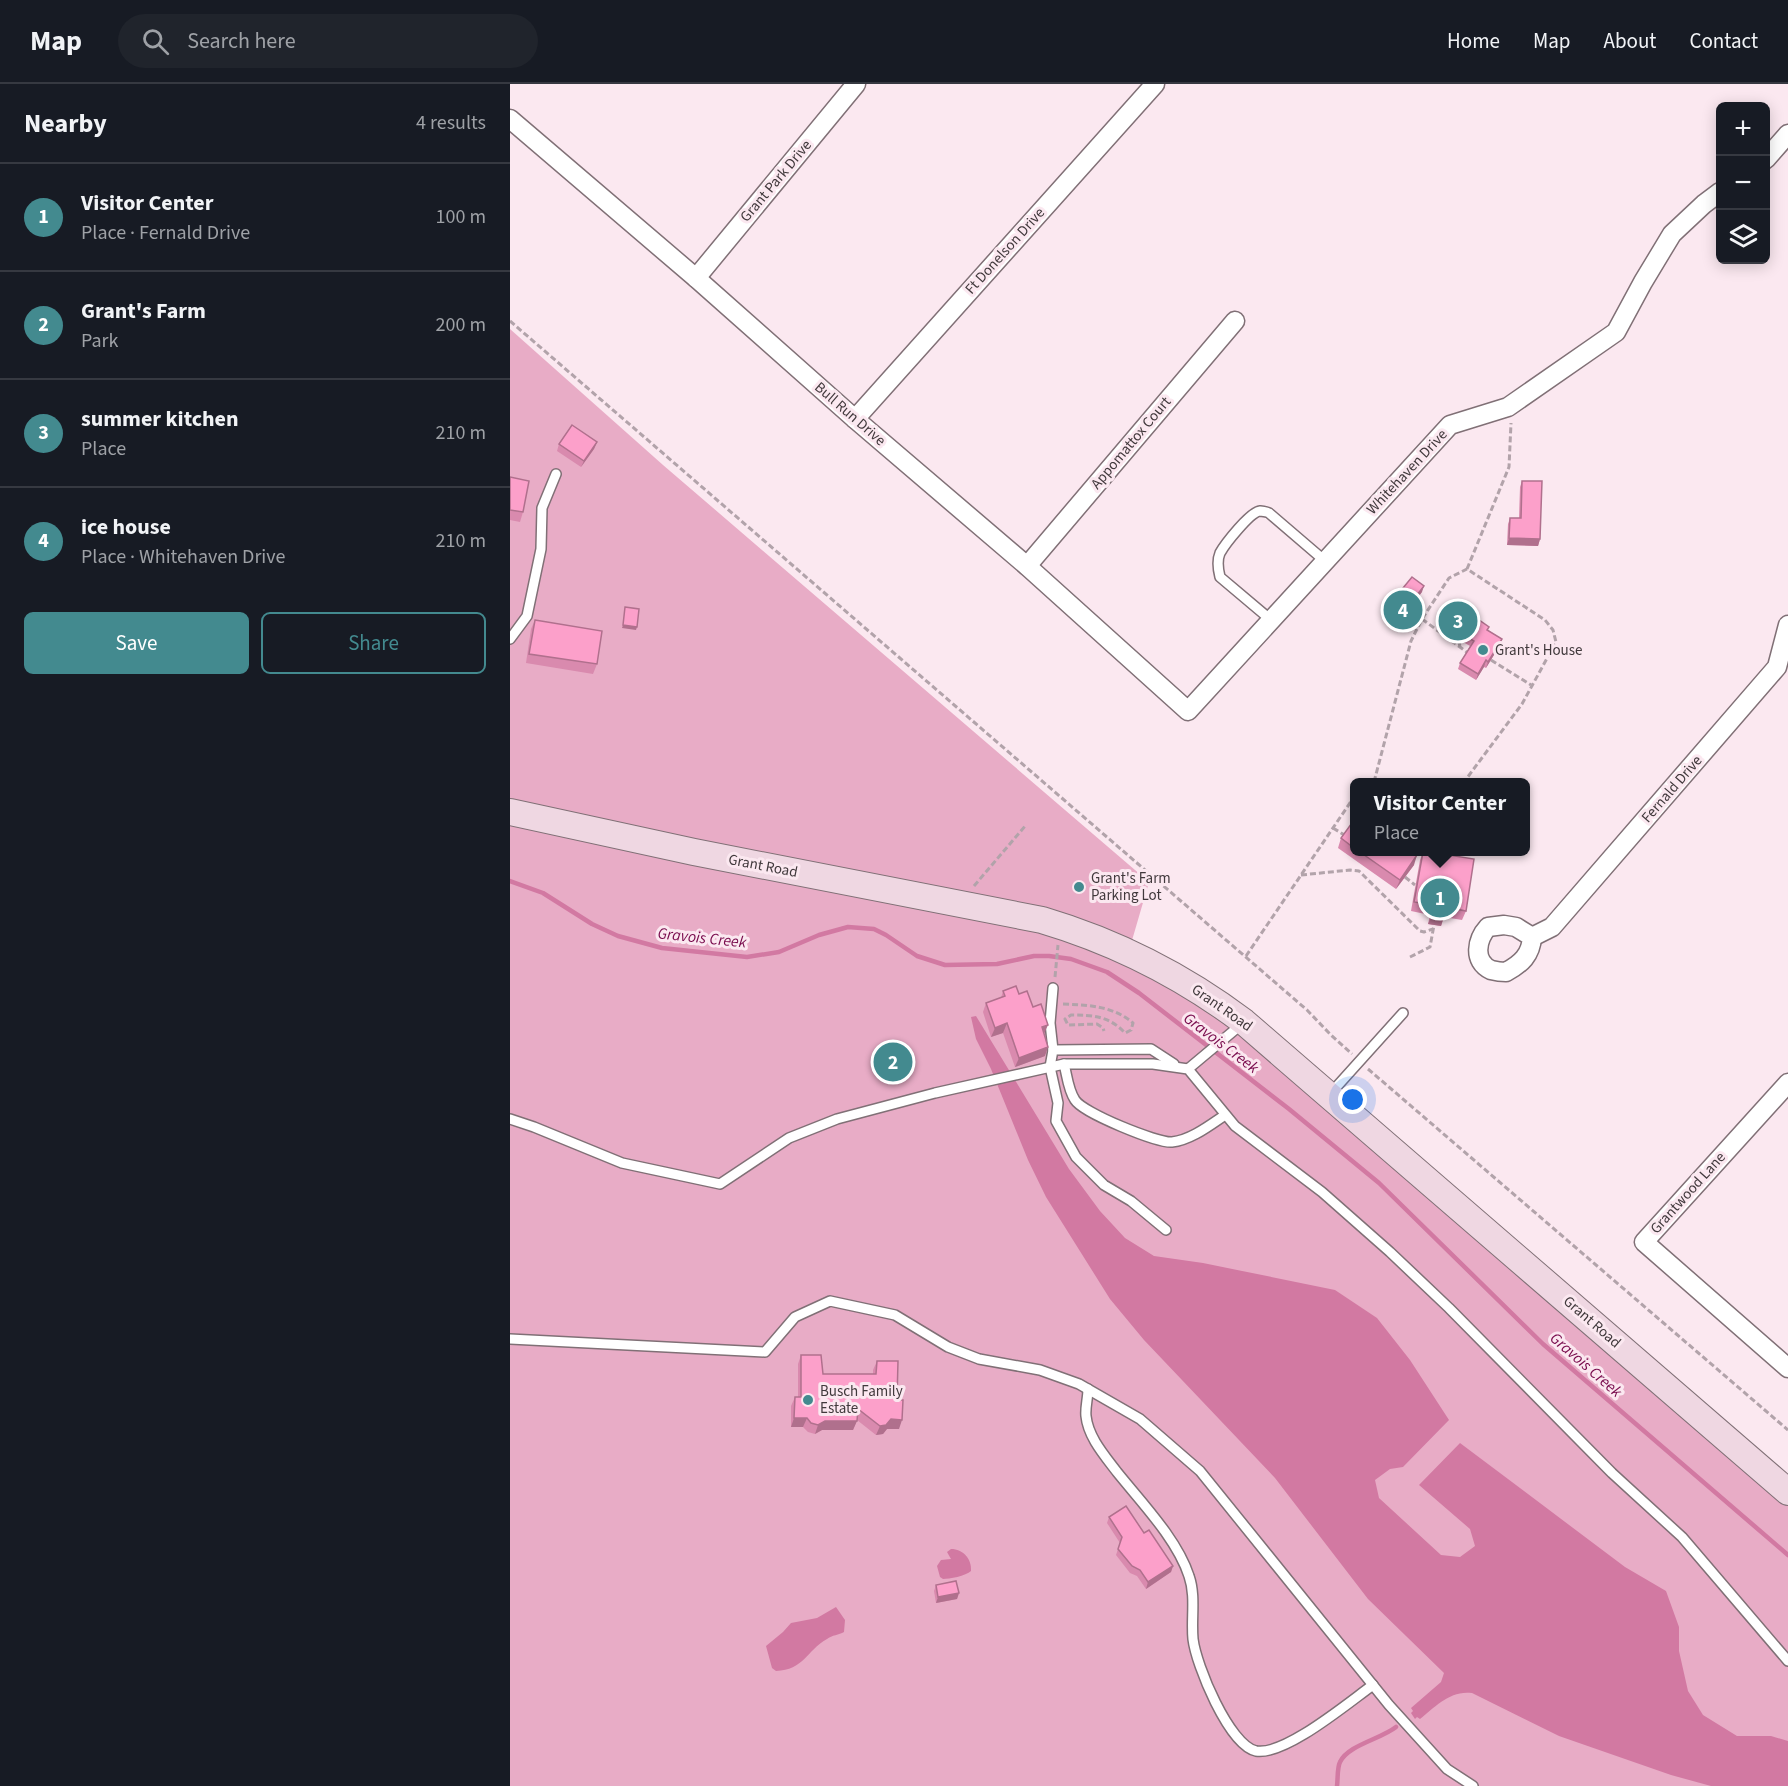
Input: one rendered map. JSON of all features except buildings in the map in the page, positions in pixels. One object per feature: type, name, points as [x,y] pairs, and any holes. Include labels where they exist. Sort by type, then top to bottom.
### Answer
[{"type":"street","name":"Grant Park Drive","points":[[696,278],[856,84]]},
{"type":"street","name":"Ft Donelson Drive","points":[[855,419],[1155,84]]},
{"type":"street","name":"Bull Run Drive","points":[[510,119],[1027,566],[1188,711]]},
{"type":"street","points":[[1769,156],[1788,134]]},
{"type":"street","name":"Whitehaven Drive","points":[[1188,711],[1450,425],[1508,407],[1616,332],[1672,234],[1716,195]]},
{"type":"street","name":"Appomattox Court","points":[[1027,566],[1235,321]]},
{"type":"street","name":"Fernald Drive","points":[[1532,937],[1552,927],[1777,667],[1788,626]]},
{"type":"street","name":"Grant Road","points":[[510,812],[694,852],[1042,920],[1098,939],[1166,970],[1219,1003],[1244,1022],[1788,1492]]},
{"type":"street","name":"Grantwood Lane","points":[[1788,1083],[1644,1242],[1788,1368]]},
{"type":"lane","points":[[510,639],[527,616],[542,549],[542,508],[556,474]]},
{"type":"lane","points":[[1271,620],[1220,576],[1218,566],[1220,554],[1235,532],[1253,514],[1260,511],[1269,513],[1325,561]]},
{"type":"lane","points":[[1053,988],[1050,1023],[1053,1050],[1050,1067],[1058,1103],[1056,1121],[1076,1157],[1104,1185],[1131,1201],[1166,1230]]},
{"type":"lane","points":[[1328,1095],[1403,1013]]},
{"type":"lane","points":[[510,1119],[534,1126],[622,1163],[720,1184],[789,1137],[837,1119],[935,1093],[1064,1064],[1153,1064],[1184,1068],[1202,1058],[1244,1022]]},
{"type":"lane","points":[[1053,1050],[1151,1049],[1184,1068],[1234,1126],[1322,1192],[1449,1308],[1612,1473],[1682,1537],[1788,1661]]},
{"type":"lane","points":[[1064,1064],[1074,1099],[1083,1108],[1108,1121],[1170,1142],[1186,1138],[1225,1115]]},
{"type":"lane","points":[[510,1339],[765,1352],[795,1317],[830,1301],[894,1316],[948,1347],[979,1359],[1040,1370],[1079,1384],[1140,1419],[1200,1471],[1373,1685],[1447,1769],[1473,1786]]},
{"type":"lane","points":[[1088,1389],[1086,1416],[1092,1436],[1182,1557],[1190,1578],[1193,1639],[1197,1660],[1234,1733],[1243,1744],[1255,1751],[1271,1751],[1288,1744],[1373,1685]]},
{"type":"path","points":[[510,321],[1307,1010],[1353,1055]]},
{"type":"path","points":[[1375,778],[1411,641],[1422,619],[1449,578],[1467,569],[1509,467],[1512,427],[1508,407]]},
{"type":"path","points":[[1467,569],[1545,620],[1553,630],[1556,642],[1522,704],[1468,778]]},
{"type":"path","points":[[1422,619],[1468,653]]},
{"type":"path","points":[[1448,627],[1456,632],[1460,648]]},
{"type":"path","points":[[1491,660],[1531,685]]},
{"type":"path","points":[[1245,957],[1350,803]]},
{"type":"path","points":[[970,891],[1026,825]]},
{"type":"path","points":[[1333,828],[1346,836]]},
{"type":"path","points":[[1301,875],[1359,871],[1420,931],[1424,932],[1433,927],[1430,947],[1410,957]]},
{"type":"path","points":[[1405,876],[1415,885]]},
{"type":"path","points":[[1053,988],[1059,939]]},
{"type":"path","points":[[1053,1004],[1096,1006],[1114,1010],[1133,1023],[1131,1030],[1125,1032],[1116,1023],[1103,1016],[1071,1015],[1065,1019],[1068,1025],[1097,1024],[1104,1031]]},
{"type":"path","points":[[1370,1070],[1788,1430]]},
{"type":"shaded area","points":[[510,329],[663,465],[1149,882],[1126,961],[1219,1013],[1531,1279],[1788,1505],[1788,1786],[510,1786]]},
{"type":"shaded area","points":[[976,1016],[1069,1169],[1100,1211],[1125,1238],[1154,1256],[1203,1263],[1335,1290],[1377,1318],[1410,1360],[1449,1420],[1403,1467],[1390,1469],[1375,1480],[1379,1498],[1441,1555],[1460,1557],[1475,1546],[1470,1529],[1419,1485],[1460,1443],[1625,1567],[1666,1591],[1679,1627],[1679,1651],[1688,1691],[1703,1715],[1737,1736],[1771,1736],[1788,1741],[1788,1786],[1711,1786],[1671,1775],[1559,1736],[1472,1693],[1450,1697],[1420,1719],[1417,1717],[1415,1719],[1411,1708],[1441,1682],[1444,1673],[1368,1599],[1275,1478],[1144,1340],[1110,1299],[1046,1197],[1028,1160],[991,1069],[976,1039],[971,1017]]},
{"type":"shaded area","points":[[951,1549],[966,1555],[971,1571],[962,1576],[943,1579],[940,1577],[937,1566],[941,1560],[951,1559],[947,1552]]},
{"type":"shaded area","points":[[836,1607],[845,1620],[844,1632],[820,1644],[793,1667],[776,1671],[772,1668],[766,1646],[791,1623],[817,1618]]},
{"type":"waterway","name":"Gravois Creek","points":[[510,881],[543,893],[592,924],[618,936],[662,948],[747,957],[779,952],[819,935],[848,927],[874,929],[917,956],[945,965],[997,964],[1034,956],[1049,956],[1071,959],[1107,972],[1139,993],[1289,1109],[1379,1183],[1543,1344],[1788,1555]]},
{"type":"waterway","points":[[1337,1786],[1339,1764],[1344,1756],[1396,1727]]},
{"type":"place","name":"ice house","points":[[1403,610]]},
{"type":"place","name":"summer kitchen","points":[[1458,621]]},
{"type":"place","name":"Grant's House","points":[[1483,650]]},
{"type":"place","name":"Grant's Farm Parking Lot","points":[[1079,887]]},
{"type":"place","name":"Visitor Center","points":[[1440,898]]},
{"type":"place","name":"Grant's Farm","points":[[893,1062]]},
{"type":"place","name":"Busch Family Estate","points":[[808,1400]]}]
